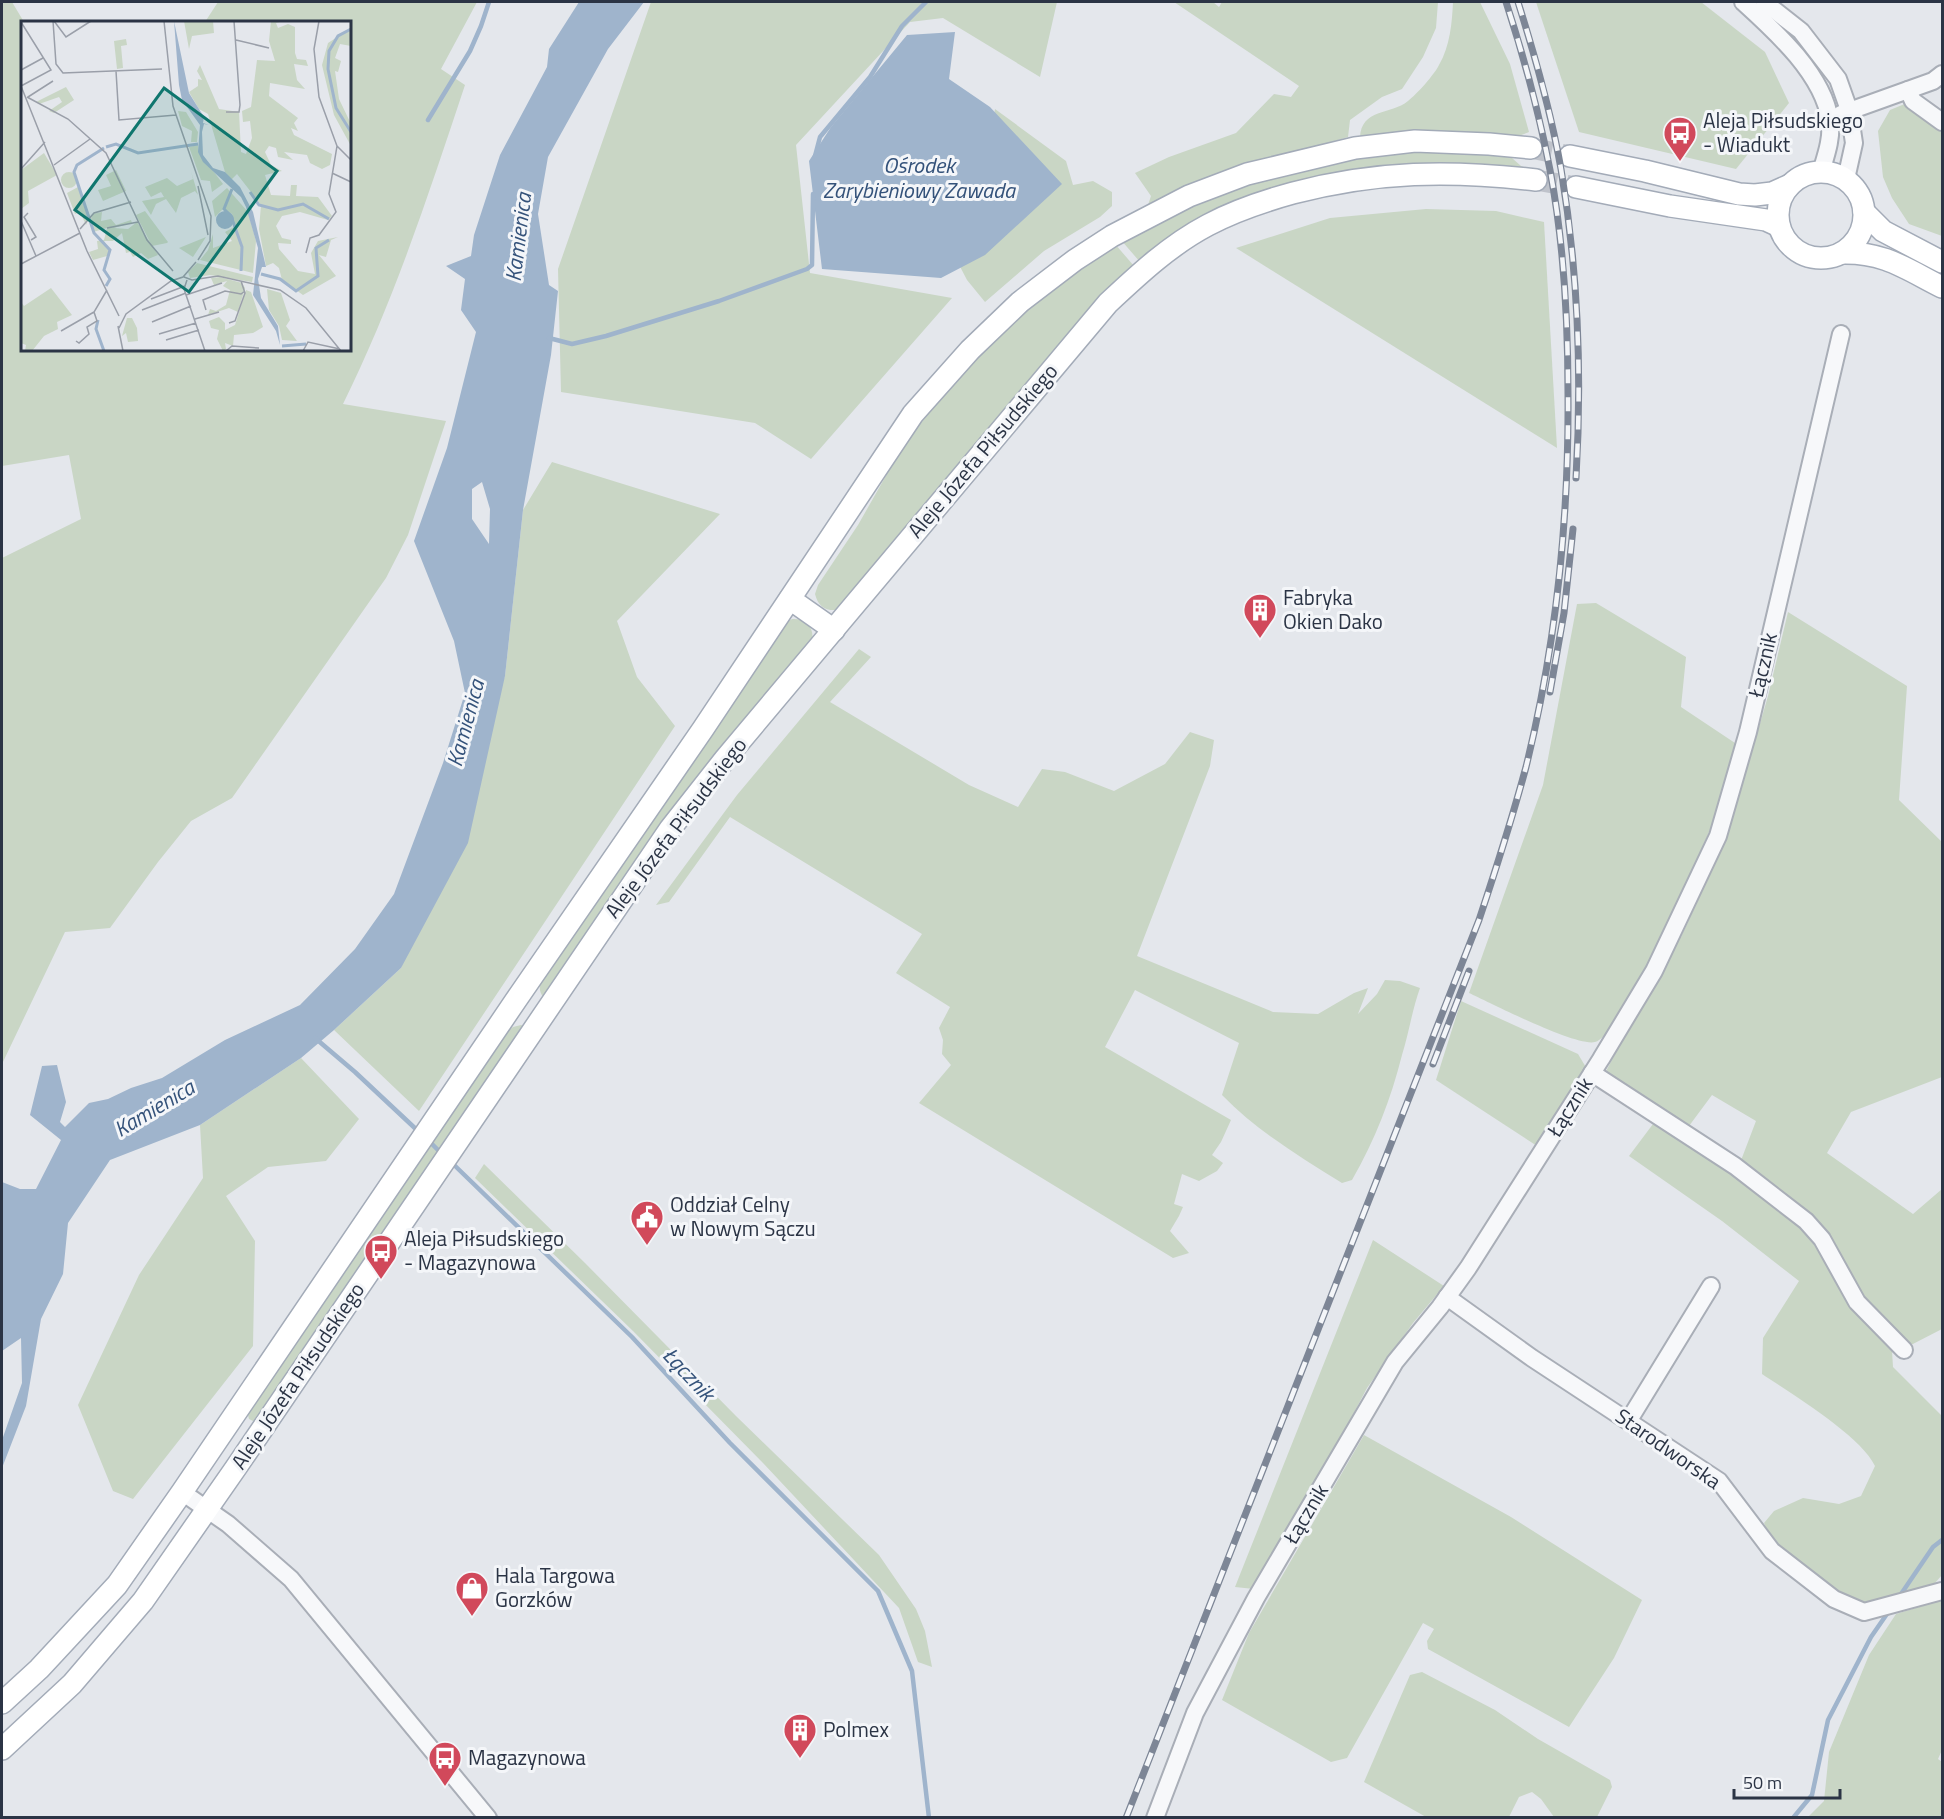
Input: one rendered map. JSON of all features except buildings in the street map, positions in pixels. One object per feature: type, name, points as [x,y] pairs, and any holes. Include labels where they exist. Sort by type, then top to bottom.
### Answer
[{"type":"main road","name":"Aleje Józefa Piłsudskiego","points":[[2,1703],[39,1668],[117,1585],[790,599],[913,414],[963,358],[1020,302],[1075,260],[1112,236],[1189,196],[1247,174],[1355,148],[1406,142],[1439,141],[1531,148]]},
{"type":"main road","points":[[1570,156],[1645,171],[1739,194],[1755,195],[1772,193],[1790,185],[1804,175],[1830,172],[1846,179],[1858,192],[1864,212],[1860,235],[1842,253]]},
{"type":"main road","name":"Aleje Józefa Piłsudskiego","points":[[2,1749],[72,1684],[143,1601],[670,829],[725,759],[1108,303],[1141,271],[1179,242],[1208,224],[1237,212],[1323,186],[1378,176],[1414,173],[1492,175],[1536,180]]},
{"type":"main road","points":[[1790,185],[1784,192],[1778,208],[1779,226],[1786,242],[1793,248],[1808,257],[1825,259],[1842,253],[1864,253],[1888,259],[1942,287]]},
{"type":"main road","points":[[1576,187],[1670,206],[1766,220],[1779,226]]},
{"type":"main road","points":[[1864,212],[1883,231],[1942,262]]},
{"type":"main road","points":[[790,599],[834,630]]},
{"type":"main road","points":[[229,1423],[254,1440]]},
{"type":"street","points":[[1743,2],[1778,33],[1820,90],[1830,120],[1830,144],[1821,172]]},
{"type":"street","points":[[1764,2],[1801,32],[1824,58],[1838,79],[1849,110],[1854,143],[1846,179]]},
{"type":"street","points":[[1830,120],[1849,110],[1933,81],[1942,74]]},
{"type":"street","points":[[1908,90],[1913,101],[1942,122]]},
{"type":"street","name":"Łącznik","points":[[1155,1818],[1195,1713],[1256,1598],[1395,1362],[1474,1259],[1592,1073],[1654,970],[1718,836],[1748,732],[1841,334]]},
{"type":"street","points":[[1592,1073],[1735,1166],[1806,1221],[1822,1239],[1857,1302],[1904,1350]]},
{"type":"street","points":[[1629,1420],[1711,1286]]},
{"type":"street","name":"Starodworska","points":[[1447,1297],[1532,1358],[1719,1481],[1772,1551],[1834,1599],[1864,1612],[1942,1590]]},
{"type":"street","points":[[182,1492],[207,1508],[260,1550],[291,1579],[488,1818]]},
{"type":"green space","points":[[2,2],[12,2],[23,21],[21,21],[21,351],[351,351],[351,21],[206,21],[218,2],[477,2],[441,69],[465,85],[452,125],[395,286],[343,404],[446,421],[408,535],[386,578],[232,798],[191,821],[110,928],[65,932],[2,1064],[2,558],[81,519],[69,455],[2,466]]},
{"type":"green space","points":[[651,2],[1057,2],[1040,77],[943,18],[910,22],[796,145],[810,273],[952,298],[811,459],[755,423],[561,392],[558,269]]},
{"type":"green space","points":[[1174,2],[1213,2],[1219,7],[1222,2],[1438,2],[1436,28],[1423,57],[1402,89],[1382,97],[1350,120],[1348,137],[1263,162],[1148,205],[1151,196],[1135,173],[1169,157],[1236,133],[1274,94],[1291,97],[1299,86]]},
{"type":"green space","points":[[1453,2],[1480,2],[1510,64],[1529,132],[1516,137],[1413,130],[1360,138],[1362,128],[1371,117],[1408,101],[1437,69],[1448,42]]},
{"type":"green space","points":[[1536,2],[1701,2],[1765,52],[1789,103],[1736,169],[1579,132]]},
{"type":"green space","points":[[1907,103],[1920,116],[1931,121],[1942,131],[1942,236],[1909,224],[1892,198],[1883,177],[1878,131],[1890,110]]},
{"type":"green space","points":[[995,109],[1066,161],[1073,185],[1093,181],[1112,192],[1112,206],[1100,217],[1044,251],[985,302],[967,280],[954,255],[989,147]]},
{"type":"green space","points":[[1405,150],[1441,150],[1521,157],[1512,158],[1521,166],[1533,171],[1363,170],[1140,262],[1121,240],[1221,192],[1315,165]]},
{"type":"green space","points":[[1426,209],[1496,211],[1544,222],[1557,448],[1236,248],[1330,218]]},
{"type":"green space","points":[[1115,244],[1134,266],[837,610],[823,607],[815,594],[818,585],[858,525],[904,444],[959,376],[1020,313],[1067,276]]},
{"type":"green space","points":[[552,462],[720,514],[617,621],[637,677],[675,726],[419,1111],[334,1030],[401,968],[505,676],[523,510]]},
{"type":"green space","points":[[1596,603],[1686,657],[1681,707],[1738,745],[1716,814],[1666,929],[1645,970],[1608,1031],[1595,1042],[1585,1042],[1553,1031],[1469,993],[1543,785],[1577,604]]},
{"type":"green space","points":[[1788,612],[1907,686],[1899,800],[1942,842],[1942,1077],[1851,1112],[1827,1153],[1913,1214],[1942,1189],[1942,1329],[1909,1346],[1886,1323],[1850,1279],[1836,1247],[1818,1222],[1740,1163],[1756,1121],[1712,1095],[1689,1126],[1605,1073],[1676,939],[1681,937],[1727,837],[1768,696]]},
{"type":"green space","points":[[792,619],[798,619],[809,626],[812,634],[811,645],[544,998],[540,989],[541,980],[784,624]]},
{"type":"green space","points":[[859,649],[871,657],[830,702],[969,785],[1018,807],[1042,769],[1065,772],[1114,791],[1165,764],[1190,732],[1214,740],[1210,766],[1137,956],[1273,1012],[1318,1014],[1354,993],[1368,988],[1358,1014],[1377,994],[1385,980],[1400,981],[1420,988],[1387,1103],[1368,1150],[1352,1180],[1342,1183],[1295,1153],[1264,1132],[1222,1095],[1239,1043],[1135,990],[1105,1047],[1231,1120],[1212,1155],[1223,1163],[1217,1171],[1199,1181],[1182,1174],[1174,1204],[1183,1207],[1170,1231],[1189,1253],[1173,1258],[919,1103],[951,1065],[942,1054],[943,1040],[939,1028],[950,1007],[896,973],[922,934],[730,817],[669,902],[656,905],[737,795]]},
{"type":"green space","points":[[1461,1001],[1578,1054],[1587,1069],[1537,1146],[1436,1080]]},
{"type":"green space","points":[[524,1026],[257,1420],[249,1419],[247,1411],[504,1034],[513,1027]]},
{"type":"green space","points":[[301,1058],[359,1119],[326,1161],[268,1167],[226,1196],[255,1241],[253,1346],[133,1499],[113,1491],[78,1405],[139,1275],[203,1178],[200,1125]]},
{"type":"green space","points":[[1653,1124],[1713,1157],[1807,1230],[1845,1293],[1892,1351],[1893,1367],[1942,1416],[1942,1575],[1935,1583],[1863,1606],[1835,1594],[1785,1556],[1772,1539],[1764,1523],[1774,1511],[1803,1498],[1839,1504],[1861,1496],[1875,1466],[1856,1442],[1841,1429],[1762,1374],[1763,1338],[1799,1281],[1722,1221],[1629,1156]]},
{"type":"green space","points":[[484,1164],[736,1416],[879,1555],[916,1609],[925,1631],[932,1667],[918,1662],[899,1608],[763,1463],[633,1331],[475,1178]]},
{"type":"green space","points":[[1373,1240],[1444,1286],[1413,1323],[1367,1388],[1305,1506],[1254,1589],[1235,1587]]},
{"type":"green space","points":[[1364,1435],[1511,1517],[1642,1600],[1614,1658],[1569,1727],[1428,1649],[1427,1641],[1434,1629],[1423,1623],[1347,1758],[1331,1762],[1222,1700],[1249,1633]]},
{"type":"green space","points":[[1942,1600],[1942,1750],[1938,1759],[1942,1762],[1942,1817],[1808,1817],[1824,1801],[1829,1752],[1869,1655],[1896,1614]]},
{"type":"green space","points":[[1422,1672],[1495,1710],[1538,1739],[1610,1780],[1612,1787],[1597,1817],[1554,1817],[1541,1799],[1532,1792],[1519,1797],[1509,1817],[1426,1817],[1364,1782],[1410,1675]]},
{"type":"water","name":"Kamienica","points":[[579,2],[644,2],[608,49],[548,157],[538,214],[549,285],[558,291],[551,355],[523,510],[505,676],[468,843],[401,968],[334,1030],[301,1058],[200,1125],[110,1160],[68,1223],[63,1274],[41,1319],[26,1406],[2,1468],[2,1440],[22,1383],[21,1338],[2,1351],[2,1182],[20,1189],[36,1189],[61,1140],[30,1115],[42,1066],[57,1065],[66,1102],[60,1122],[65,1127],[89,1103],[108,1099],[131,1088],[162,1078],[225,1040],[300,1005],[355,949],[394,894],[443,763],[465,693],[454,641],[414,541],[447,448],[476,332],[461,310],[465,279],[446,266],[471,256],[474,235],[500,155],[547,67],[549,49]],"holes":[[[482,482],[490,509],[489,544],[472,519],[472,489]]]},
{"type":"water","name":"Ośrodek Zarybieniowy Zawada","points":[[955,32],[949,79],[990,107],[1062,184],[985,255],[941,278],[822,269],[809,161],[831,127],[907,35]]},
{"type":"waterway","points":[[428,120],[470,51],[489,2]]},
{"type":"waterway","points":[[815,156],[820,137],[870,77],[902,26],[926,2]]},
{"type":"waterway","points":[[549,338],[572,344],[606,336],[719,301],[807,269],[812,265],[813,194]]},
{"type":"waterway","name":"Łącznik","points":[[315,1038],[418,1131]]},
{"type":"waterway","name":"Łącznik","points":[[429,1141],[442,1154]]},
{"type":"waterway","name":"Łącznik","points":[[451,1162],[632,1337],[730,1443],[878,1591],[912,1671],[929,1818]]},
{"type":"waterway","points":[[1899,1597],[1933,1547],[1942,1540]]},
{"type":"waterway","points":[[1793,1818],[1812,1795],[1828,1720],[1871,1637],[1889,1611]]},
{"type":"tunnel","points":[[1531,148],[1570,156]]},
{"type":"tunnel","points":[[1536,180],[1576,187]]},
{"type":"railway","points":[[1126,1818],[1479,920],[1515,806],[1536,721],[1553,628],[1563,535],[1568,441],[1566,310],[1559,225],[1550,170],[1531,85],[1506,2]]},
{"type":"railway","points":[[1518,2],[1547,105],[1567,207],[1577,323],[1579,401],[1576,478]]},
{"type":"railway","points":[[1550,692],[1564,613],[1573,529]]},
{"type":"railway","points":[[1433,1064],[1469,971]]},
{"type":"place","name":"Aleja Piłsudskiego - Wiadukt","points":[[1680,162]]},
{"type":"place","name":"Fabryka Okien Dako","points":[[1260,639]]},
{"type":"place","name":"Oddział Celny w Nowym Sączu","points":[[647,1246]]},
{"type":"place","name":"Aleja Piłsudskiego - Magazynowa","points":[[381,1280]]},
{"type":"place","name":"Hala Targowa Gorzków","points":[[472,1617]]},
{"type":"place","name":"Polmex","points":[[800,1759]]},
{"type":"place","name":"Magazynowa","points":[[445,1787]]}]
